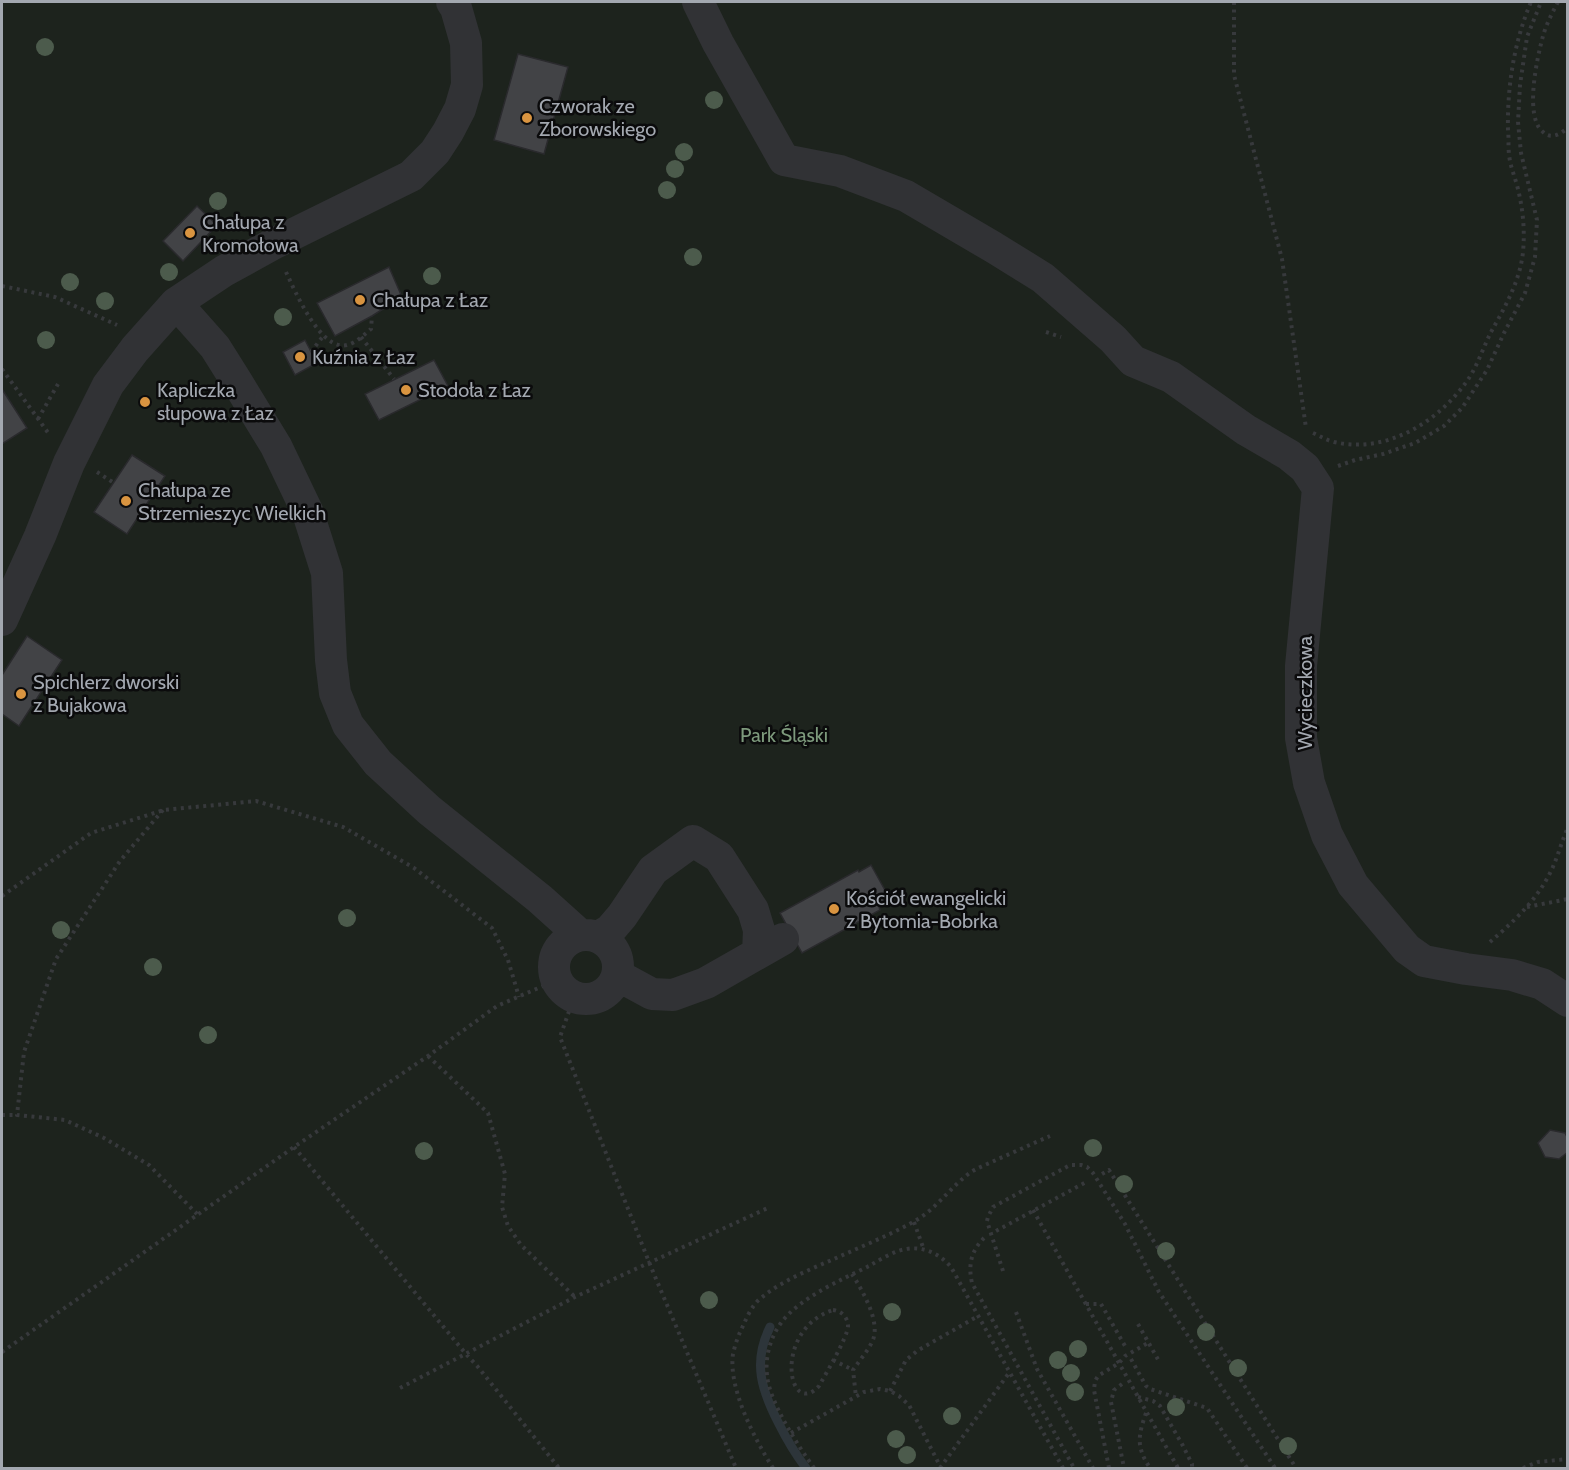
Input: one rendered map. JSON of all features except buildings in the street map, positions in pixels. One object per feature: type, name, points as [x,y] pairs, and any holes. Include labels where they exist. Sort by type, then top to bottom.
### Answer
[{"type":"street","points":[[2,620],[40,536],[69,463],[108,385],[145,337],[176,303],[224,271],[273,244],[411,176],[435,152],[460,109],[467,85],[466,43],[456,8],[452,2]]},
{"type":"street","name":"Wycieczkowa","points":[[698,2],[718,43],[784,160],[840,171],[906,196],[993,247],[1043,279],[1113,339],[1133,361],[1171,377],[1246,429],[1289,454],[1305,468],[1318,488],[1301,666],[1301,738],[1310,783],[1327,835],[1353,885],[1407,949],[1424,961],[1512,975],[1542,984],[1568,1001]]},
{"type":"street","points":[[176,303],[215,347],[232,373],[276,447],[308,513],[327,573],[335,693],[348,725],[378,764],[429,810],[540,899],[589,936],[607,942],[614,950],[619,971],[617,975],[616,981],[609,990],[593,999],[583,999],[566,989],[554,972],[557,953],[563,944],[589,936],[610,930],[653,870],[693,841],[719,857],[753,910],[759,930],[771,946],[706,983],[673,995],[652,994],[617,975]]},
{"type":"path","points":[[1234,2],[1234,75],[1282,259],[1306,429],[1332,442],[1360,445],[1382,442],[1407,433],[1436,415],[1450,402],[1471,375],[1515,285],[1523,253],[1524,222],[1509,153],[1508,117],[1514,57],[1521,27],[1531,2]]},
{"type":"path","points":[[1355,460],[1383,454],[1415,443],[1444,426],[1462,408],[1487,370],[1525,293],[1535,257],[1537,220],[1521,153],[1518,122],[1519,94],[1527,37],[1541,2]]},
{"type":"path","points":[[1558,2],[1543,35],[1535,76],[1533,113],[1536,124],[1544,134],[1559,135],[1568,128]]},
{"type":"path","points":[[273,244],[305,310],[332,343],[347,345],[361,337],[371,329],[372,316]]},
{"type":"path","points":[[2,286],[55,297],[145,337]]},
{"type":"path","points":[[311,352],[324,335]]},
{"type":"path","points":[[361,337],[394,379]]},
{"type":"path","points":[[38,419],[58,384]]},
{"type":"path","points":[[2,896],[91,833],[164,810],[256,801],[343,827],[414,868],[492,928],[508,960],[519,997]]},
{"type":"path","points":[[17,1115],[24,1052],[56,959],[120,861],[164,810]]},
{"type":"path","points":[[1484,946],[1526,908],[1548,876],[1568,827]]},
{"type":"path","points":[[1526,908],[1568,899]]},
{"type":"path","points":[[2,1352],[497,1006],[519,997],[566,989],[560,1037],[649,1262],[736,1468]]},
{"type":"path","points":[[428,1056],[488,1113],[505,1174],[502,1207],[508,1226],[521,1245],[575,1297]]},
{"type":"path","points":[[2,1115],[65,1120],[104,1138],[149,1165],[197,1214]]},
{"type":"path","points":[[773,1468],[743,1411],[733,1365],[733,1354],[747,1315],[760,1299],[810,1269],[914,1222],[932,1209],[973,1170],[1050,1136]]},
{"type":"path","points":[[294,1147],[478,1367],[559,1468]]},
{"type":"path","points":[[1003,1271],[987,1221],[993,1207],[1070,1166],[1076,1164],[1087,1167],[1125,1224],[1159,1292],[1275,1468]]},
{"type":"path","points":[[1102,1174],[1109,1170],[1296,1468]]},
{"type":"path","points":[[996,1231],[1088,1181]]},
{"type":"path","points":[[400,1388],[575,1297],[770,1207]]},
{"type":"path","points":[[1033,1210],[1178,1468]]},
{"type":"path","points":[[914,1222],[924,1250]]},
{"type":"path","points":[[984,1238],[975,1248],[971,1260],[972,1283],[1074,1468]]},
{"type":"path","points":[[814,1468],[791,1433],[768,1382],[767,1356],[772,1339],[782,1321],[815,1294],[896,1252],[907,1249],[933,1252],[946,1262],[1063,1468]]},
{"type":"path","points":[[852,1274],[871,1311],[875,1331],[874,1340],[852,1370],[856,1397]]},
{"type":"path","points":[[1086,1304],[1101,1304],[1125,1346]]},
{"type":"path","points":[[833,1310],[846,1318],[848,1328],[833,1360],[816,1390],[806,1394],[796,1388],[791,1377],[791,1365],[796,1345],[814,1321],[833,1310]]},
{"type":"path","points":[[1017,1312],[1037,1369],[1093,1468]]},
{"type":"path","points":[[890,1392],[906,1360],[917,1351],[978,1316]]},
{"type":"path","points":[[1138,1324],[1160,1363]]},
{"type":"path","points":[[1109,1468],[1094,1390],[1095,1381],[1103,1371],[1148,1343]]},
{"type":"path","points":[[1131,1359],[1137,1375],[1150,1389],[1207,1407],[1246,1468]]},
{"type":"path","points":[[833,1360],[852,1370]]},
{"type":"path","points":[[791,1433],[864,1392],[880,1389],[899,1396],[909,1405],[941,1468],[1009,1373]]},
{"type":"path","points":[[1122,1384],[1114,1390],[1111,1402],[1124,1468]]},
{"type":"path","points":[[1138,1397],[1153,1401],[1160,1406],[1182,1444],[1192,1468]]},
{"type":"path","points":[[1146,1412],[1140,1432],[1139,1449],[1150,1468]]},
{"type":"path","points":[[1522,1468],[1538,1462],[1568,1459]]},
{"type":"green space","name":"Park Śląski","points":[[2,2],[1567,2],[1567,1468],[2,1468]]},
{"type":"waterway","points":[[770,1327],[761,1353],[761,1377],[773,1412],[795,1453],[806,1468]]},
{"type":"place","name":"Czworak ze Zborowskiego","points":[[527,118]]},
{"type":"place","name":"Chałupa z Kromołowa","points":[[190,233]]},
{"type":"place","name":"Chałupa z Łaz","points":[[360,300]]},
{"type":"place","name":"Kuźnia z Łaz","points":[[300,357]]},
{"type":"place","name":"Stodoła z Łaz","points":[[406,390]]},
{"type":"place","name":"Kapliczka słupowa z Łaz","points":[[145,402]]},
{"type":"place","name":"Chałupa ze Strzemieszyc Wielkich","points":[[126,501]]},
{"type":"place","name":"Spichlerz dworski z Bujakowa","points":[[21,694]]},
{"type":"place","name":"Kościół ewangelicki z Bytomia-Bobrka","points":[[834,909]]}]
